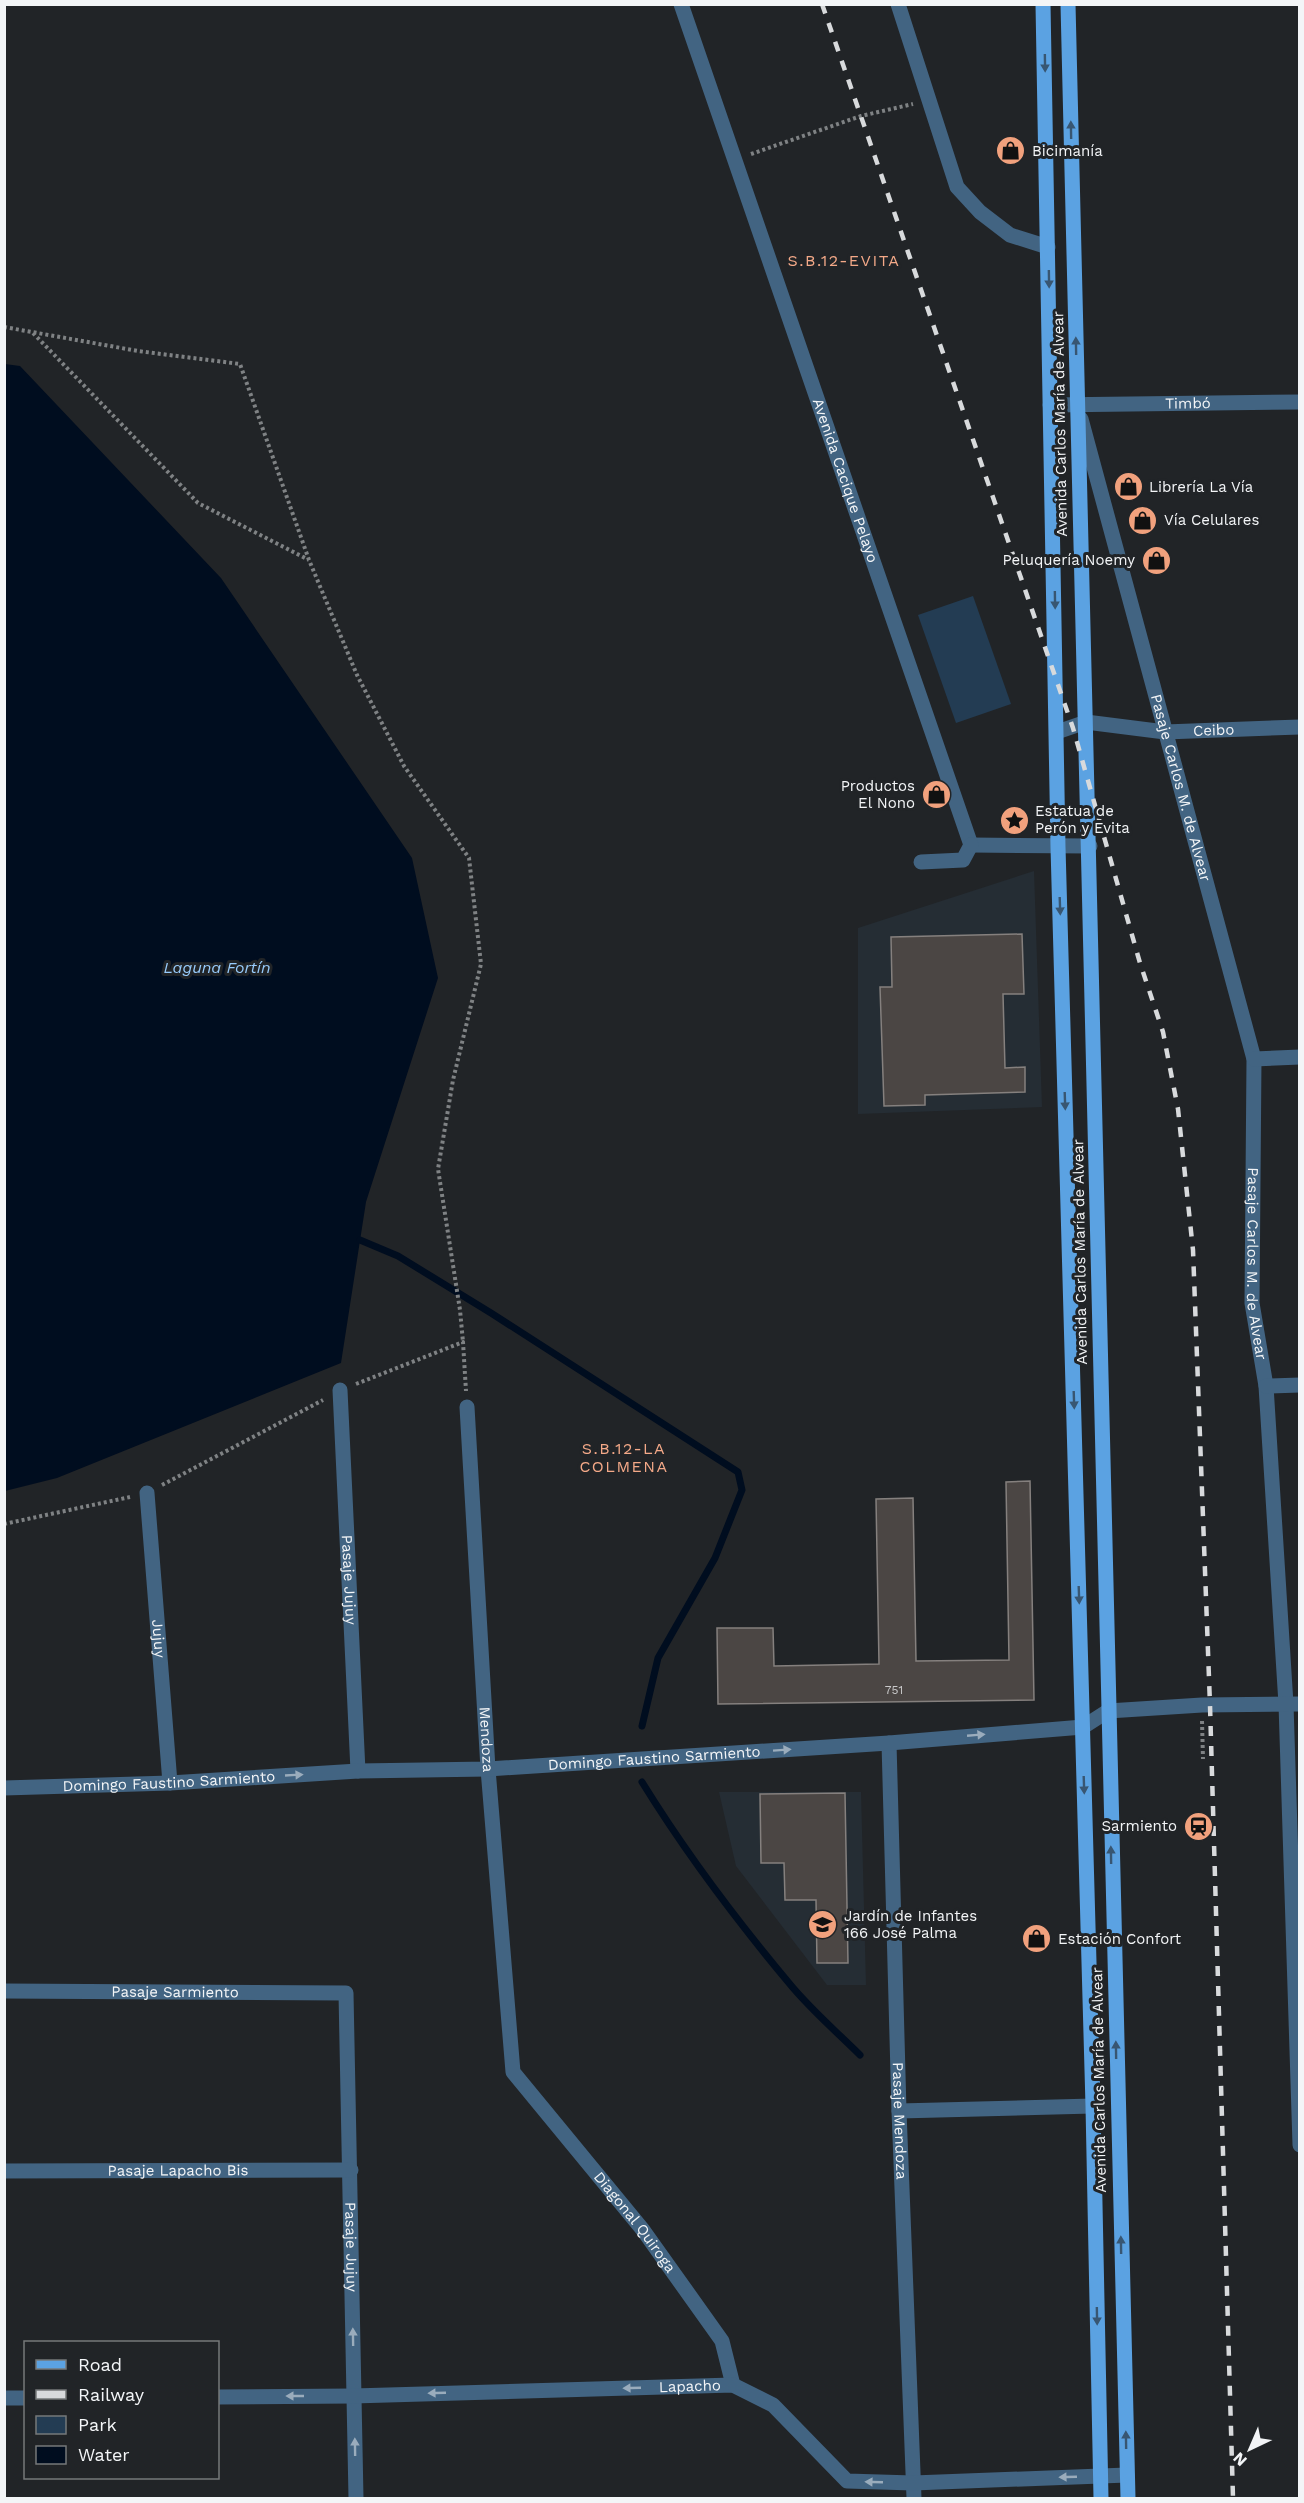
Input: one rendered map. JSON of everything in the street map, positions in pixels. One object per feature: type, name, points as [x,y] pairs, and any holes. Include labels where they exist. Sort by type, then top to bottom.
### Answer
[{"type":"main road","name":"Avenida Carlos María de Alvear","points":[[1043,4],[1058,847],[1093,2106],[1101,2499]]},
{"type":"main road","name":"Avenida Carlos María de Alvear","points":[[1068,4],[1128,2499]]},
{"type":"street","name":"Avenida Cacique Pelayo","points":[[681,4],[971,845]]},
{"type":"street","points":[[898,4],[957,187],[980,212],[1010,235],[1048,247]]},
{"type":"street","name":"Timbó","points":[[1050,405],[1299,402]]},
{"type":"street","name":"Pasaje Carlos M. de Alvear","points":[[1077,405],[1254,1059],[1252,1303],[1266,1386],[1293,1704],[1299,2145]]},
{"type":"street","name":"Ceibo","points":[[1057,732],[1086,722],[1165,732],[1299,727]]},
{"type":"street","points":[[921,862],[963,860],[971,845],[1090,846]]},
{"type":"street","points":[[1254,1059],[1299,1057]]},
{"type":"street","points":[[1266,1386],[1299,1385]]},
{"type":"street","name":"Pasaje Jujuy","points":[[340,1390],[358,1771]]},
{"type":"street","name":"Mendoza","points":[[467,1407],[488,1769],[513,2072]]},
{"type":"street","name":"Jujuy","points":[[147,1493],[170,1783]]},
{"type":"street","name":"Domingo Faustino Sarmiento","points":[[4,1788],[170,1783],[358,1771],[488,1769],[889,1743],[1083,1727],[1108,1711],[1202,1705],[1293,1704]]},
{"type":"street","name":"Pasaje Mendoza","points":[[889,1743],[899,2111],[914,2491]]},
{"type":"street","name":"Pasaje Sarmiento","points":[[4,1991],[346,1993]]},
{"type":"street","name":"Pasaje Jujuy","points":[[346,1993],[356,2499]]},
{"type":"street","name":"Diagonal Quiroga","points":[[513,2072],[643,2230],[722,2341],[733,2385]]},
{"type":"street","points":[[899,2111],[1093,2106]]},
{"type":"street","name":"Pasaje Lapacho Bis","points":[[4,2170],[351,2170]]},
{"type":"street","name":"Lapacho","points":[[219,2397],[353,2396],[733,2385],[773,2405],[847,2481],[914,2491],[1127,2475]]},
{"type":"street","points":[[4,2398],[24,2398]]},
{"type":"path","points":[[733,160],[861,116],[929,100]]},
{"type":"path","points":[[4,327],[240,364],[309,560],[357,675],[404,766],[469,858],[481,964],[453,1080],[438,1169],[460,1310],[467,1407]]},
{"type":"path","points":[[33,333],[198,503],[309,560]]},
{"type":"path","points":[[4,1524],[147,1493],[340,1390],[463,1342]]},
{"type":"path","points":[[1202,1705],[1203,1759]]},
{"type":"shaded area","points":[[1034,871],[1042,1107],[858,1114],[858,928]]},
{"type":"shaded area","name":"Jardín de Infantes 166 José Palma","points":[[719,1792],[861,1792],[866,1985],[827,1985],[736,1866]]},
{"type":"green space","points":[[973,596],[1011,704],[956,723],[918,615]]},
{"type":"water","name":"Laguna Fortín","points":[[5,364],[20,366],[221,578],[412,858],[438,978],[366,1202],[341,1363],[57,1478],[5,1491]]},
{"type":"building","points":[[1022,934],[1024,994],[1003,994],[1005,1068],[1025,1067],[1025,1092],[925,1095],[925,1105],[884,1106],[880,987],[892,987],[891,937]]},
{"type":"building","points":[[1030,1481],[1034,1700],[718,1704],[717,1628],[773,1628],[774,1666],[879,1664],[876,1499],[913,1498],[916,1661],[1009,1660],[1006,1482]]},
{"type":"building","points":[[845,1793],[848,1963],[817,1963],[816,1900],[785,1900],[784,1863],[761,1863],[760,1794]]},
{"type":"waterway","points":[[360,1240],[398,1256],[491,1313],[738,1472],[742,1490],[715,1558],[658,1658],[642,1726]]},
{"type":"waterway","points":[[642,1782],[712,1885],[750,1935],[806,2002],[860,2055]]},
{"type":"railway","points":[[822,4],[1073,728],[1140,963],[1163,1032],[1178,1109],[1193,1250],[1210,1705],[1233,2498]]},
{"type":"place","name":"Bicimanía","points":[[1011,151]]},
{"type":"place","name":"Librería La Vía","points":[[1128,487]]},
{"type":"place","name":"Vía Celulares","points":[[1143,520]]},
{"type":"place","name":"Peluquería Noemy","points":[[1156,560]]},
{"type":"place","name":"Productos El Nono","points":[[936,795]]},
{"type":"place","name":"Estatua de Perón y Evita","points":[[1014,820]]},
{"type":"place","name":"Sarmiento","points":[[1198,1826]]},
{"type":"place","name":"Jardín de Infantes 166 José Palma","points":[[823,1925]]},
{"type":"place","name":"Estación Confort","points":[[1037,1939]]},
{"type":"district","name":"S.B.12-EVITA","points":[[844,260]]},
{"type":"district","name":"S.B.12-LA COLMENA","points":[[624,1457]]}]
